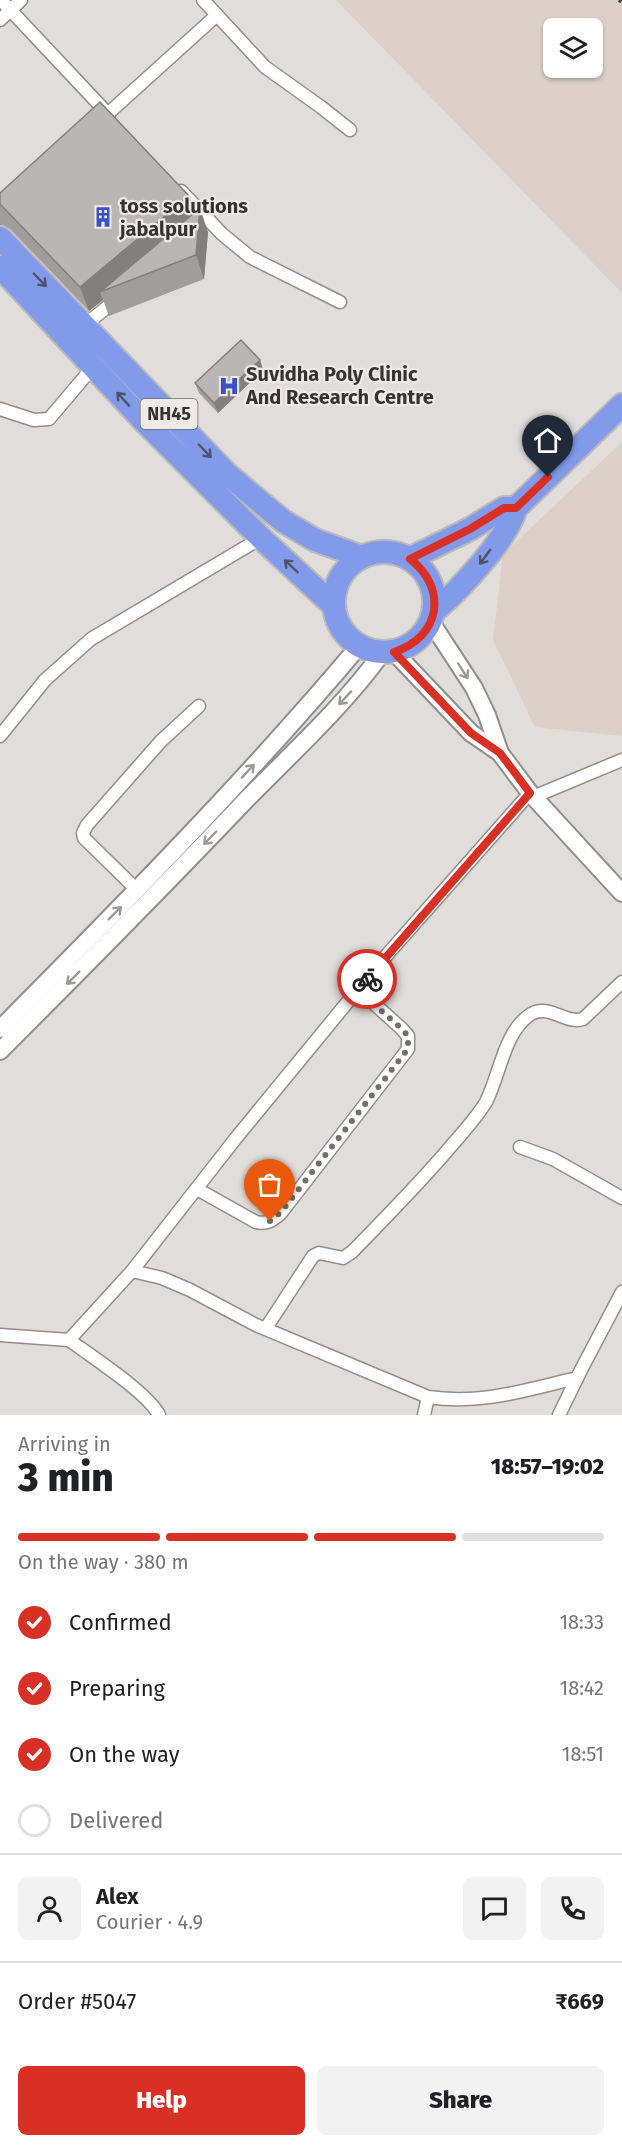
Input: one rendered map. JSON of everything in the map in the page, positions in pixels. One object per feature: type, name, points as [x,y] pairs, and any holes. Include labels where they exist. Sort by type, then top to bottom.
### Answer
[{"type":"highway","name":"NH45","points":[[0,238],[227,474],[283,521],[315,540],[363,557],[386,552],[410,559]]},
{"type":"highway","name":"NH45","points":[[0,267],[143,420],[261,538],[334,606],[341,629],[359,646]]},
{"type":"highway","points":[[359,646],[388,652],[406,648],[425,633],[433,616],[474,573],[508,525],[516,508],[622,405]]},
{"type":"highway","points":[[433,616],[432,586],[419,566],[410,559],[470,529],[504,508],[516,508]]},
{"type":"highway","points":[[334,606],[336,588],[344,572],[363,557]]},
{"type":"street","points":[[1,0],[111,118]]},
{"type":"street","points":[[0,20],[21,0]]},
{"type":"street","points":[[203,0],[265,67],[350,130]]},
{"type":"street","points":[[91,129],[111,118],[217,15]]},
{"type":"street","points":[[170,180],[205,225],[222,234],[250,257],[340,303]]},
{"type":"street","points":[[84,326],[129,288]]},
{"type":"street","points":[[0,409],[34,420],[49,419],[93,367]]},
{"type":"street","points":[[0,736],[45,680],[92,639],[261,538]]},
{"type":"street","points":[[433,616],[474,688],[500,753],[531,795],[622,893]]},
{"type":"street","points":[[0,1029],[137,890],[311,703],[359,646]]},
{"type":"street","points":[[0,1051],[143,908],[388,652],[471,733],[500,753]]},
{"type":"street","points":[[137,890],[84,838],[83,833],[87,825],[161,741],[199,706]]},
{"type":"street","points":[[69,1340],[132,1271],[378,964],[531,795],[616,762],[622,774]]},
{"type":"street","points":[[266,1328],[313,1256],[319,1254],[343,1258],[352,1252],[427,1174],[464,1131],[486,1102],[505,1051],[521,1021],[540,1010],[576,1021],[583,1019],[622,982]]},
{"type":"street","points":[[197,1189],[263,1224],[281,1212],[408,1049],[408,1036],[358,990]]},
{"type":"street","points":[[520,1147],[553,1159],[622,1198]]},
{"type":"street","points":[[132,1271],[162,1278],[266,1328],[428,1397],[450,1400],[490,1399],[577,1378]]},
{"type":"street","points":[[560,1415],[622,1292]]},
{"type":"street","points":[[0,1335],[69,1340],[139,1392],[156,1408],[159,1415]]},
{"type":"street","points":[[423,1415],[428,1397]]},
{"type":"shaded area","points":[[336,0],[622,0],[622,293]]},
{"type":"shaded area","points":[[622,442],[622,736],[535,727],[493,640],[503,554]]},
{"type":"building","points":[[100,102],[189,196],[80,287],[0,204],[0,193]]},
{"type":"building","points":[[200,208],[196,255],[100,292]]},
{"type":"building","points":[[241,340],[260,360],[214,403],[195,383]]},
{"type":"way so far","points":[[270,1221],[281,1212],[408,1049],[408,1036],[358,990],[367,979]]},
{"type":"place","name":"toss solutions jabalpur","points":[[103,217]]},
{"type":"place","name":"Suvidha Poly Clinic And Research Centre","points":[[229,386]]},
{"type":"route","points":[[367,979],[530,793],[500,753],[471,733],[394,652],[406,648],[425,633],[434,610],[435,598],[427,575],[410,559],[470,529],[504,508],[516,508],[548,477]]}]
